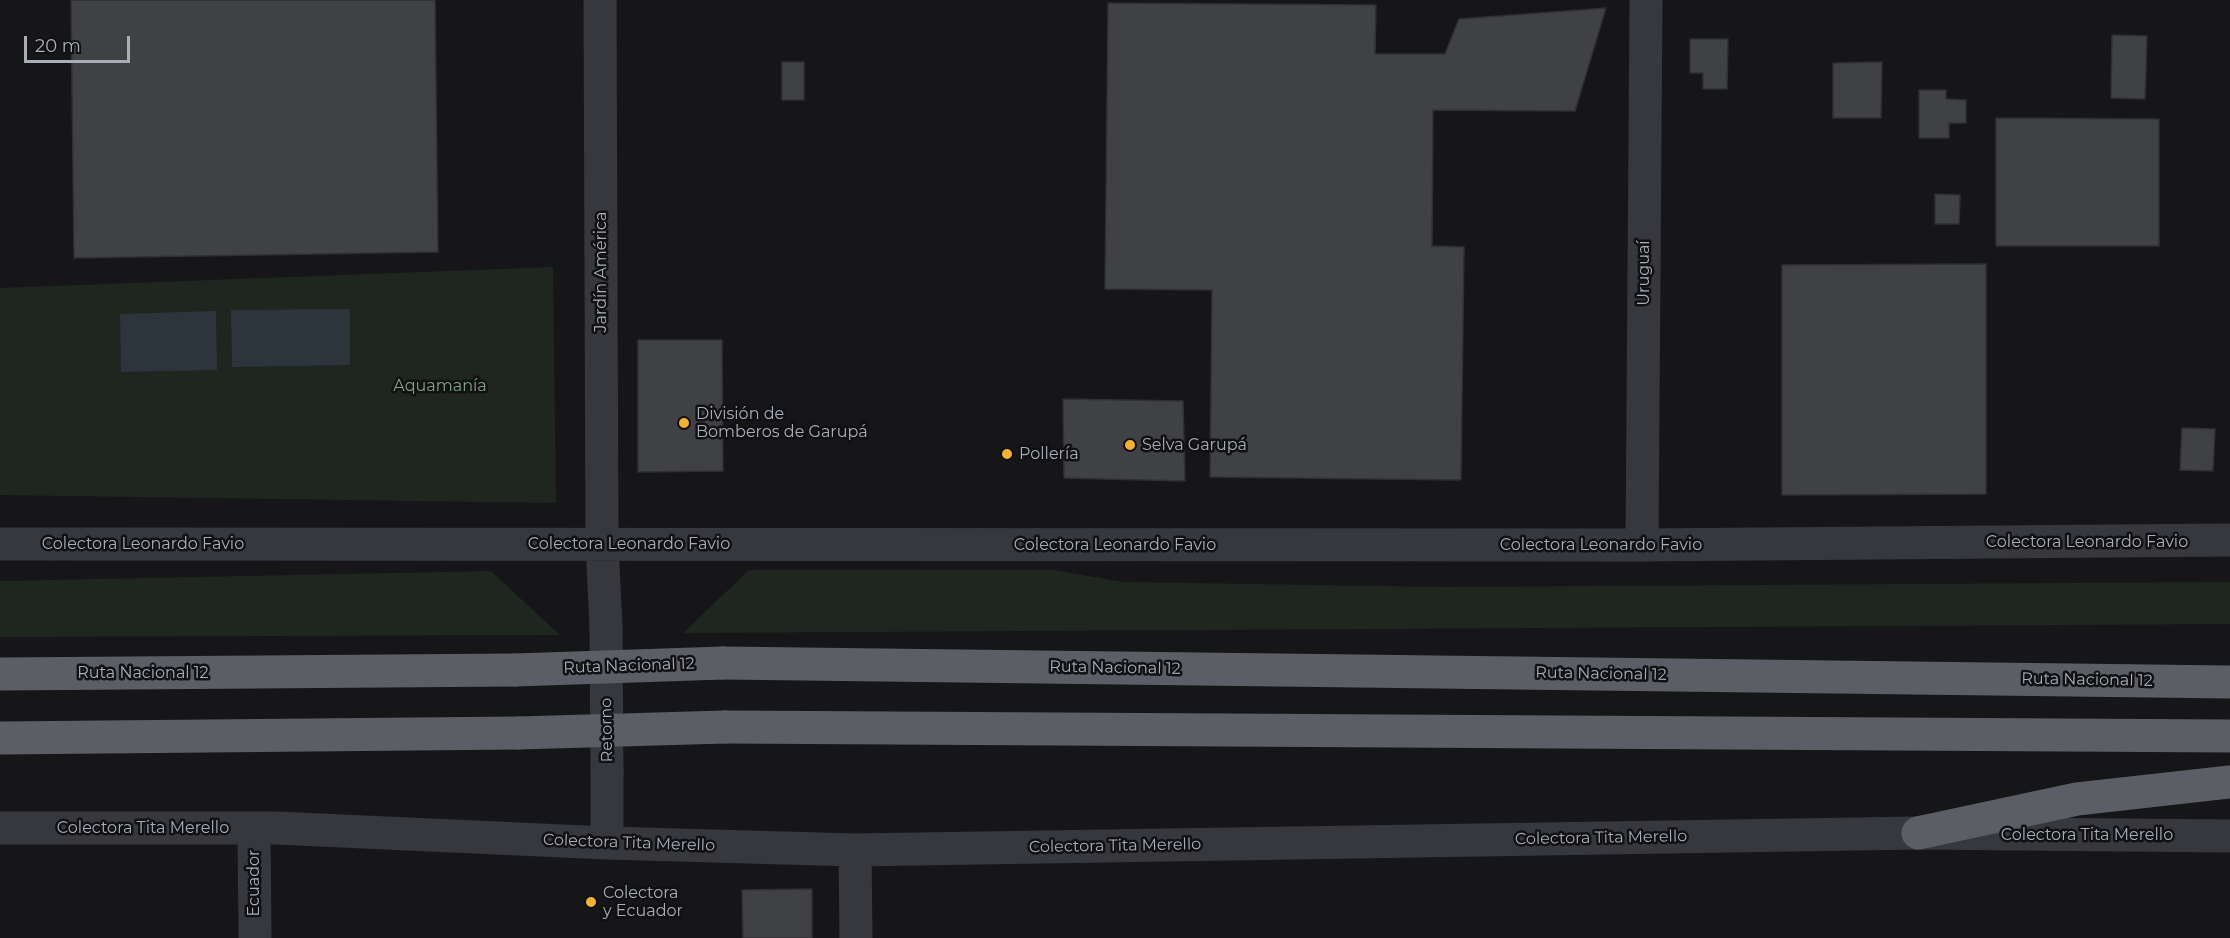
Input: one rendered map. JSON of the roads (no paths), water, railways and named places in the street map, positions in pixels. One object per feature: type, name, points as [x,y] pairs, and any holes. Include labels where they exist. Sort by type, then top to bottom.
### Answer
[{"type":"highway","name":"Ruta Nacional 12","points":[[0,674],[516,670],[723,663],[2230,682]]},
{"type":"highway","points":[[0,738],[518,733],[725,727],[2230,736]]},
{"type":"highway","points":[[1918,833],[2077,799],[2230,782]]},
{"type":"street","name":"Jardín América","points":[[600,0],[602,544]]},
{"type":"street","name":"Uruguaí","points":[[1642,545],[1646,0]]},
{"type":"street","name":"Colectora Leonardo Favio","points":[[0,544],[1642,545],[2230,540]]},
{"type":"street","name":"Retorno","points":[[602,544],[606,627],[607,843]]},
{"type":"street","name":"Colectora Tita Merello","points":[[0,828],[254,828],[607,843],[855,850],[1918,833],[2230,836]]},
{"type":"street","name":"Ecuador","points":[[254,828],[255,938]]},
{"type":"street","points":[[855,850],[856,938]]},
{"type":"place","name":"División de Bomberos de Garupá","points":[[684,423]]},
{"type":"place","name":"Selva Garupá","points":[[1130,445]]},
{"type":"place","name":"Pollería","points":[[1007,454]]},
{"type":"place","name":"Colectora y Ecuador","points":[[591,902]]},
{"type":"park label","name":"Aquamanía","points":[[440,386]]}]
